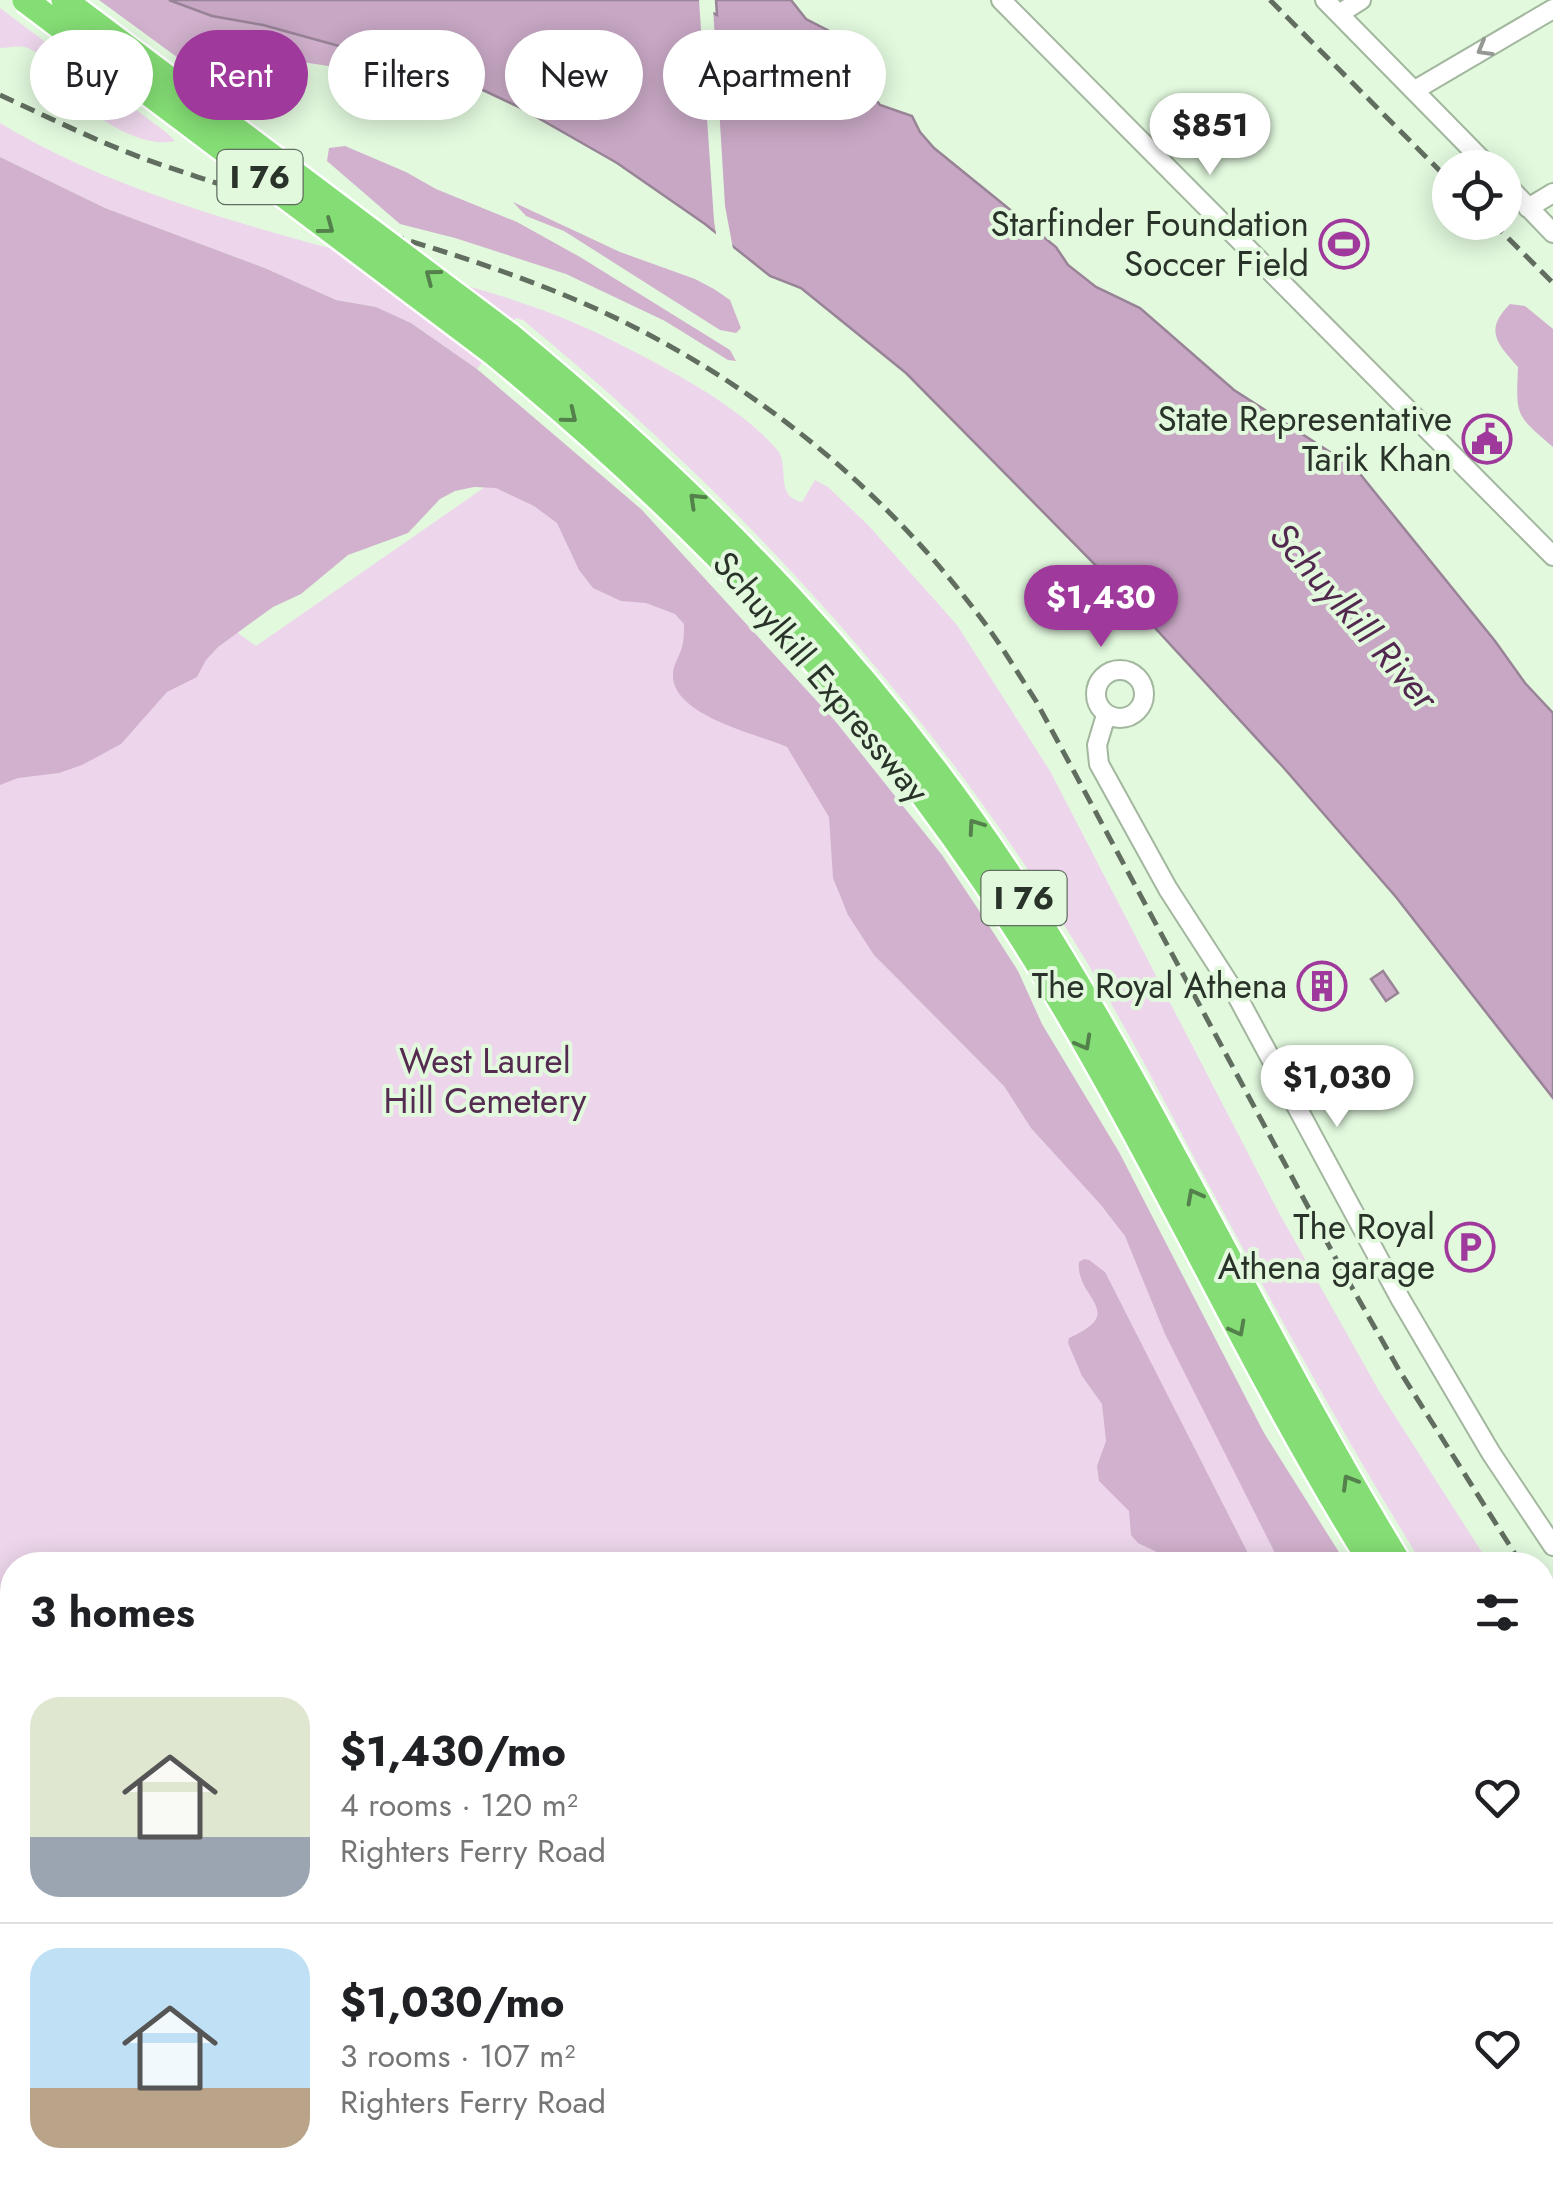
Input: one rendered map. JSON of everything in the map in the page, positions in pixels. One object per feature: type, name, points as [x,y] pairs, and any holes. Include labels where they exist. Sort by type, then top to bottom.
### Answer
[{"type":"highway","name":"Schuylkill Expressway","points":[[25,0],[502,344],[594,405],[668,472],[792,596],[910,738],[967,815],[1076,981],[1296,1389],[1392,1552]]},
{"type":"highway","name":"Schuylkill Expressway","points":[[64,0],[502,344],[732,568],[838,686],[925,796],[1003,909],[1064,1008],[1298,1440],[1364,1552]]},
{"type":"street","points":[[1000,0],[1553,556]]},
{"type":"street","points":[[1325,0],[1473,150]]},
{"type":"street","points":[[1340,14],[1361,0]]},
{"type":"street","points":[[1415,90],[1553,9]]},
{"type":"street","points":[[1528,208],[1553,194]]},
{"type":"street","points":[[1522,201],[1553,233]]},
{"type":"street","points":[[1106,715],[1096,753],[1105,775],[1168,889],[1246,1010],[1401,1300],[1491,1452],[1553,1546]]},
{"type":"green space","points":[[0,8],[30,30],[30,50],[0,48]]},
{"type":"green space","points":[[103,120],[150,120],[175,141],[144,140]]},
{"type":"green space","points":[[0,123],[91,169],[187,206],[544,311],[637,353],[746,420],[779,452],[785,489],[794,499],[802,502],[815,480],[828,487],[868,525],[957,625],[1050,771],[1279,1213],[1379,1391],[1482,1552],[1415,1552],[1308,1367],[1103,990],[1012,846],[888,682],[752,530],[679,458],[523,320],[516,318],[477,369],[411,323],[376,307],[336,300],[267,269],[105,208],[0,157]]},
{"type":"green space","name":"West Laurel Hill Cemetery","points":[[544,446],[629,527],[1202,1324],[1331,1552],[0,1552],[0,697],[171,585],[256,646]]},
{"type":"shaded area","points":[[99,0],[169,0],[212,16],[280,30],[173,30],[173,54],[153,40],[153,30],[140,30]]},
{"type":"shaded area","points":[[308,38],[328,44],[328,66],[308,63]]},
{"type":"shaded area","points":[[345,146],[517,222],[730,350],[736,361],[728,360],[665,321],[566,274],[400,224],[327,161],[329,148]]},
{"type":"shaded area","points":[[0,157],[105,208],[267,269],[336,300],[376,307],[411,323],[477,369],[641,509],[836,722],[942,855],[1018,971],[1042,1024],[1119,1152],[1264,1433],[1339,1552],[1274,1552],[1165,1334],[1125,1236],[1031,1128],[1004,1086],[874,955],[848,915],[833,878],[829,817],[787,747],[720,722],[687,703],[677,691],[673,677],[683,644],[684,624],[675,614],[646,603],[621,601],[593,588],[579,570],[557,523],[534,506],[496,488],[455,491],[440,499],[408,533],[348,555],[301,594],[273,607],[218,647],[197,677],[167,692],[121,744],[59,773],[18,778],[0,785]]},
{"type":"shaded area","points":[[513,202],[620,252],[714,289],[730,300],[741,328],[736,333],[720,330],[564,231],[526,216]]},
{"type":"shaded area","points":[[1510,304],[1525,306],[1553,329],[1553,447],[1520,413],[1518,367],[1496,337],[1497,322]]},
{"type":"shaded area","points":[[1089,1260],[1105,1272],[1247,1552],[1157,1552],[1138,1543],[1131,1535],[1129,1511],[1099,1481],[1097,1466],[1106,1441],[1102,1404],[1082,1376],[1068,1343],[1069,1338],[1095,1320],[1097,1312],[1080,1275],[1079,1262]]},
{"type":"water","name":"Schuylkill River","points":[[169,0],[700,0],[702,8],[717,15],[716,0],[791,0],[806,19],[827,30],[663,30],[663,120],[886,120],[886,107],[912,116],[934,148],[1056,247],[1068,265],[1096,287],[1140,308],[1234,390],[1356,469],[1553,713],[1553,1098],[1396,897],[1283,767],[1122,592],[906,373],[801,288],[770,276],[705,224],[617,163],[542,120],[643,120],[643,30],[505,30],[505,100],[485,91],[485,30],[328,30],[328,43],[308,37],[308,30],[281,30],[212,16]]},
{"type":"water","points":[[1383,971],[1398,993],[1386,1001],[1371,979]]},
{"type":"pier","points":[[699,0],[705,0],[713,7],[714,30],[701,30]]},
{"type":"pier","points":[[707,120],[720,120],[725,206],[734,254],[717,240]]},
{"type":"railway","points":[[1270,0],[1432,163]]},
{"type":"railway","points":[[0,95],[145,159],[421,244],[583,303],[696,361],[800,433],[849,474],[937,564],[977,613],[1036,701],[1342,1270],[1399,1370],[1514,1552]]},
{"type":"railway","points":[[1510,240],[1553,283]]},
{"type":"place","name":"Starfinder Foundation Soccer Field","points":[[1344,244]]},
{"type":"place","name":"State Representative Tarik Khan","points":[[1487,439]]},
{"type":"place","name":"The Royal Athena","points":[[1322,986]]},
{"type":"place","name":"The Royal Athena garage","points":[[1470,1247]]}]
